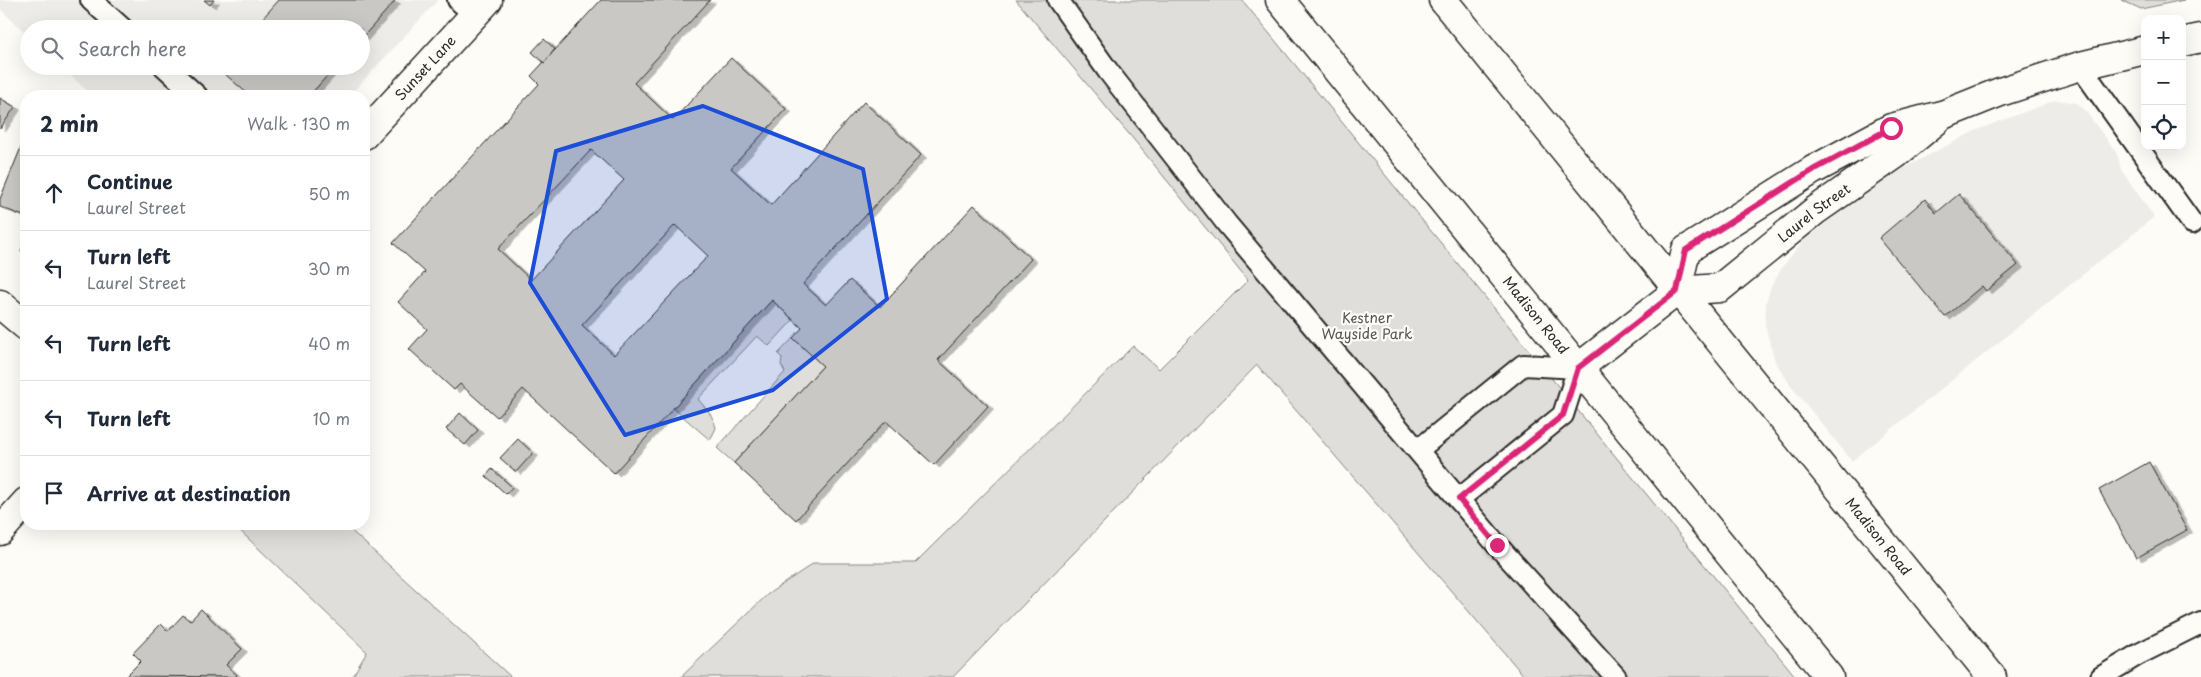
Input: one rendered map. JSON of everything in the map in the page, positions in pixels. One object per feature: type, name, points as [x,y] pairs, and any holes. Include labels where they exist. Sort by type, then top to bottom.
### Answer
[{"type":"main road","name":"Madison Road","points":[[1280,0],[1829,677]]},
{"type":"main road","name":"Madison Road","points":[[1443,0],[1677,291],[1992,677]]},
{"type":"main road","name":"Sunset Lane","points":[[370,128],[474,5]]},
{"type":"main road","points":[[2186,41],[2201,38]]},
{"type":"main road","name":"Laurel Street","points":[[1945,114],[1896,154],[1816,210],[1720,288],[1677,291],[1686,250],[1813,170],[1891,128],[1945,114],[2000,92],[2080,66],[2141,51]]},
{"type":"main road","points":[[1578,368],[1677,291]]},
{"type":"main road","points":[[0,304],[20,321]]},
{"type":"main road","points":[[0,531],[20,509]]},
{"type":"lane","points":[[92,0],[113,20]]},
{"type":"lane","points":[[1058,0],[1108,71],[1227,224],[1459,499],[1616,677]]},
{"type":"lane","points":[[2080,66],[2192,223]]},
{"type":"lane","points":[[174,75],[190,90]]},
{"type":"lane","points":[[1418,450],[1523,365],[1578,368],[1563,415],[1459,499]]},
{"type":"lane","points":[[2101,677],[2139,654],[2201,623]]},
{"type":"highlighted area","points":[[703,106],[863,169],[887,299],[773,390],[625,435],[530,283],[556,151]]},
{"type":"shaded area","points":[[0,0],[438,0],[370,73],[370,20],[20,20],[20,28],[0,9]]},
{"type":"shaded area","points":[[70,75],[368,75],[355,90],[86,90]]},
{"type":"shaded area","points":[[2056,100],[2077,103],[2086,112],[2114,149],[2121,170],[2154,217],[1852,461],[1791,386],[1775,361],[1765,326],[1766,302],[1771,287],[1783,266],[1804,240],[1868,191],[1904,168],[1977,130]]},
{"type":"green space","name":"Kestner Wayside Park","points":[[1016,0],[1242,0],[1796,677],[1525,677],[1257,365],[953,677],[681,677],[768,594],[814,563],[915,563],[1133,346],[1159,369],[1248,280],[1134,140]]},
{"type":"green space","points":[[2121,0],[2184,0],[2141,9]]},
{"type":"green space","points":[[772,300],[793,320],[769,346],[757,336],[698,399],[715,423],[716,428],[710,440],[673,408]]},
{"type":"green space","points":[[793,338],[823,366],[734,463],[717,448],[785,372],[781,365],[782,358],[778,354]]},
{"type":"green space","points":[[239,530],[351,530],[511,677],[352,677],[367,652]]},
{"type":"building","points":[[204,0],[214,0],[210,5]]},
{"type":"building","points":[[279,0],[395,1],[370,29],[370,20],[261,20]]},
{"type":"building","points":[[601,0],[710,0],[634,83],[673,120],[731,58],[786,109],[731,168],[771,205],[864,102],[921,155],[803,284],[826,305],[850,280],[880,307],[974,205],[1031,259],[938,360],[988,406],[934,465],[886,421],[796,520],[734,463],[823,366],[793,338],[802,328],[772,300],[614,473],[523,389],[497,417],[460,384],[454,390],[409,349],[427,329],[398,302],[425,272],[393,243],[539,84],[531,76]],"holes":[[[591,150],[624,180],[531,280],[498,249]],[[675,225],[708,256],[614,355],[582,325]]]},
{"type":"building","points":[[544,39],[555,49],[544,63],[532,52]]},
{"type":"building","points":[[226,75],[328,75],[314,90],[243,90]]},
{"type":"building","points":[[0,98],[15,107],[0,129]]},
{"type":"building","points":[[20,150],[20,215],[0,207],[0,199]]},
{"type":"building","points":[[1959,194],[2018,265],[1986,291],[1982,286],[1945,317],[1879,238],[1925,199],[1936,213]]},
{"type":"building","points":[[460,413],[478,430],[465,445],[446,429]]},
{"type":"building","points":[[518,439],[533,453],[516,472],[500,458]]},
{"type":"building","points":[[2149,462],[2187,530],[2136,558],[2099,490]]},
{"type":"building","points":[[492,469],[512,487],[506,494],[486,476]]},
{"type":"building","points":[[201,609],[242,649],[226,665],[237,675],[235,677],[126,676],[141,661],[133,653],[161,624],[168,631],[183,615],[190,621]]},
{"type":"route","points":[[1497,545],[1459,499],[1563,415],[1578,368],[1677,291],[1686,250],[1813,170],[1891,128]]}]
